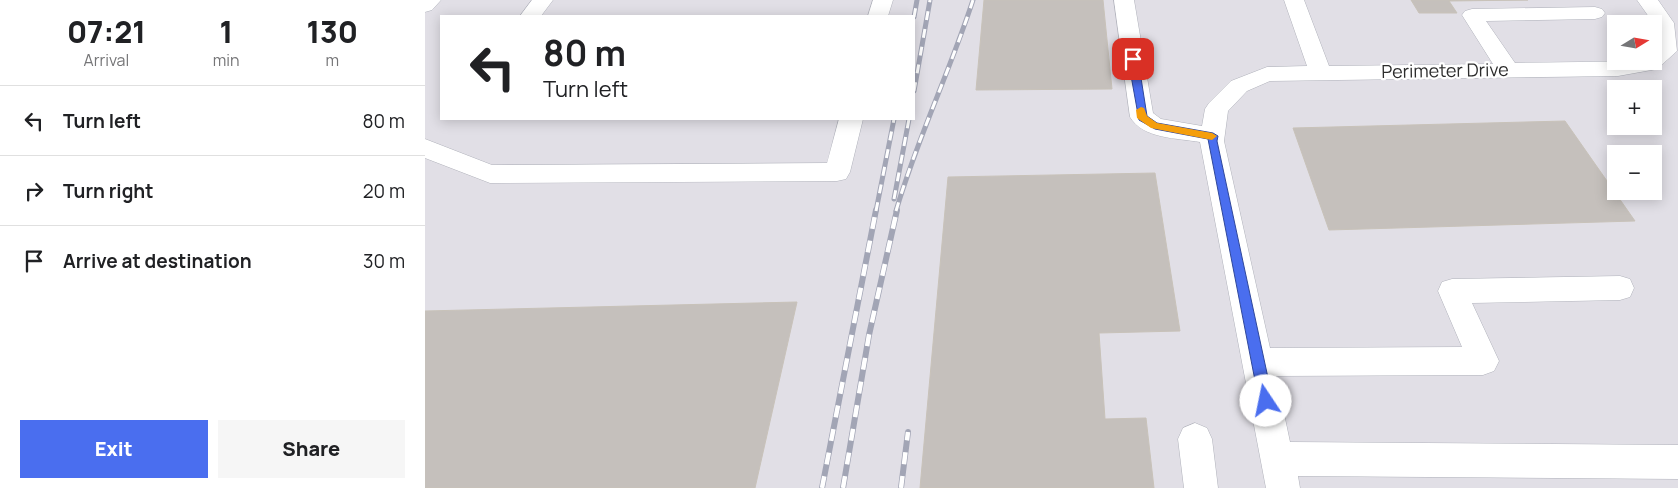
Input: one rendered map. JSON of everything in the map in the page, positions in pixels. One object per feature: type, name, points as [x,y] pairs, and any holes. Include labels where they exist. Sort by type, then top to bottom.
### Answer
[{"type":"street","points":[[425,6],[431,0]]},
{"type":"street","points":[[531,15],[543,0]]},
{"type":"street","points":[[878,15],[883,0]]},
{"type":"street","points":[[1124,0],[1142,118],[1155,126],[1213,136],[1212,141],[1281,474],[1678,462]]},
{"type":"street","points":[[1294,0],[1320,73]]},
{"type":"street","name":"Perimeter Drive","points":[[1213,136],[1217,109],[1239,86],[1267,74],[1618,69],[1649,64],[1666,58],[1667,31],[1657,10],[1647,0]]},
{"type":"street","points":[[1508,70],[1471,15],[1595,13]]},
{"type":"street","points":[[425,148],[491,174],[837,172],[851,120]]},
{"type":"street","points":[[1258,362],[1483,361],[1452,290],[1620,288]]},
{"type":"street","points":[[1195,438],[1201,488]]},
{"type":"shaded area","points":[[425,0],[1678,0],[1678,488],[425,488]]},
{"type":"building","points":[[984,0],[1103,0],[1112,89],[976,90]]},
{"type":"building","points":[[1411,0],[1528,0],[1449,1],[1457,13],[1419,13]]},
{"type":"building","points":[[1565,121],[1607,181],[1607,200],[1620,200],[1635,221],[1329,230],[1293,128]]},
{"type":"building","points":[[1155,173],[1180,331],[1099,333],[1105,419],[1146,418],[1154,488],[920,488],[948,177]]},
{"type":"building","points":[[797,302],[755,488],[425,488],[425,311]]},
{"type":"railway","points":[[914,15],[917,0]]},
{"type":"railway","points":[[915,85],[930,0]]},
{"type":"railway","points":[[896,211],[904,184],[973,0]]},
{"type":"railway","points":[[876,211],[894,120]]},
{"type":"railway","points":[[894,199],[909,120]]},
{"type":"railway","points":[[822,488],[876,210]]},
{"type":"railway","points":[[843,488],[869,335],[897,210]]},
{"type":"railway","points":[[901,488],[908,432]]},
{"type":"slow traffic","points":[[1141,110],[1142,118],[1155,126],[1212,136]]},
{"type":"route","points":[[1133,59],[1142,118],[1155,126],[1213,136],[1212,141],[1266,401]]}]
